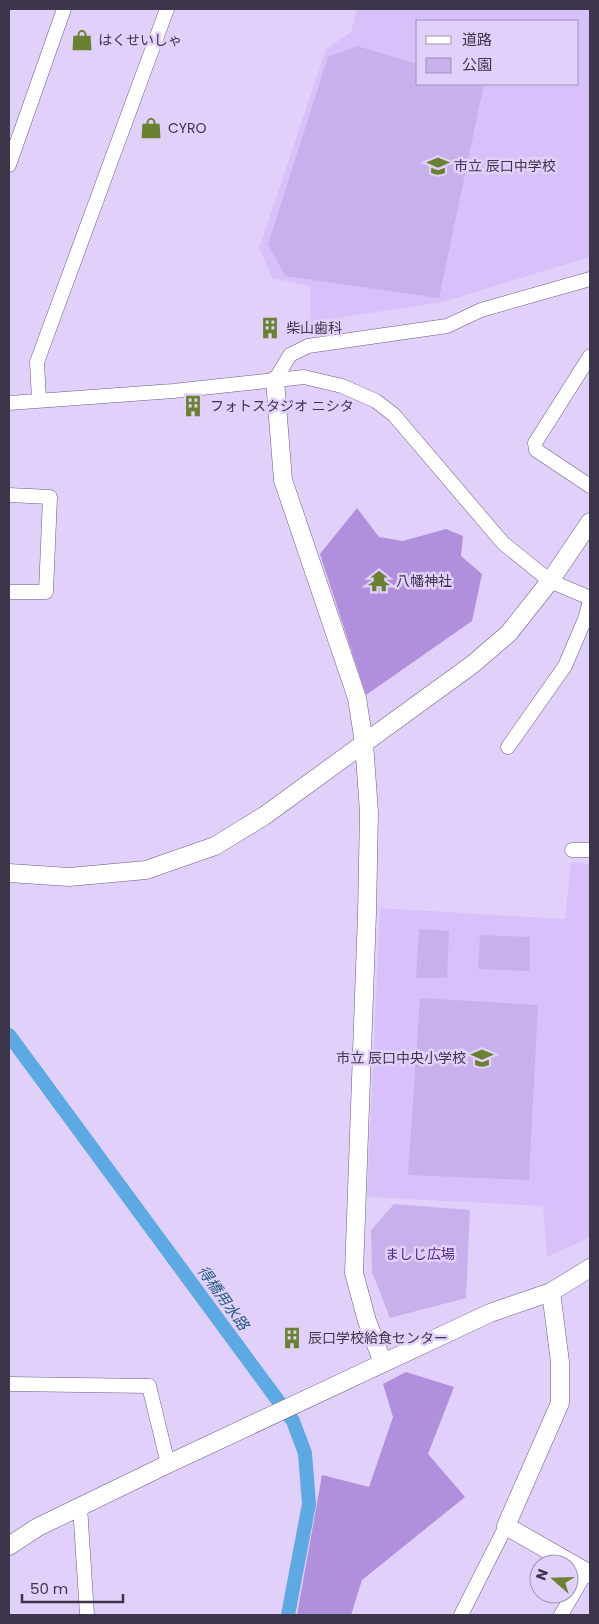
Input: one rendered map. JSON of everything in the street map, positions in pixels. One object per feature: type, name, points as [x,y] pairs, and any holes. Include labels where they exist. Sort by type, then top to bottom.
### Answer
[{"type":"street","points":[[9,165],[64,9]]},
{"type":"street","points":[[39,400],[37,362],[167,9]]},
{"type":"street","points":[[383,1362],[367,1321],[354,1273],[368,894],[369,812],[364,743],[357,698],[283,480],[275,380],[290,355],[308,346],[447,326],[481,310],[590,278]]},
{"type":"street","points":[[590,356],[535,443],[536,450],[590,486]]},
{"type":"street","points":[[9,403],[173,391],[304,377],[342,386],[376,401],[394,415],[503,543],[550,581],[590,599],[586,618],[566,666],[508,747]]},
{"type":"street","points":[[9,495],[50,497],[46,592],[9,592]]},
{"type":"street","points":[[9,873],[69,876],[146,870],[215,846],[264,816],[473,664],[509,633],[550,581],[590,522]]},
{"type":"street","points":[[572,850],[590,850]]},
{"type":"street","points":[[10,1544],[38,1527],[80,1506],[383,1362],[490,1313],[551,1292],[590,1268]]},
{"type":"street","points":[[461,1615],[506,1526],[560,1403],[560,1362],[551,1292]]},
{"type":"street","points":[[9,1384],[149,1386],[168,1464]]},
{"type":"street","points":[[80,1506],[87,1615]]},
{"type":"street","points":[[506,1526],[588,1573],[561,1615]]},
{"type":"shaded area","name":"市立 辰口中学校","points":[[357,9],[590,9],[590,257],[443,302],[311,322],[310,286],[272,278],[259,248],[326,49],[351,32]]},
{"type":"shaded area","points":[[357,508],[379,537],[403,541],[446,529],[463,536],[461,556],[482,574],[472,621],[366,695],[320,554]]},
{"type":"shaded area","name":"市立 辰口中央小学校","points":[[571,862],[590,864],[590,1237],[547,1257],[543,1206],[367,1197],[380,908],[565,919]]},
{"type":"shaded area","points":[[406,1372],[454,1387],[428,1454],[465,1497],[362,1580],[351,1615],[297,1615],[322,1475],[369,1487],[393,1417],[383,1384]]},
{"type":"green space","points":[[357,46],[416,63],[416,85],[484,85],[439,298],[285,276],[268,244],[328,57]]},
{"type":"green space","points":[[419,929],[449,931],[447,978],[416,978]]},
{"type":"green space","points":[[480,935],[530,937],[530,971],[478,969]]},
{"type":"green space","points":[[420,998],[538,1005],[529,1180],[408,1175]]},
{"type":"green space","name":"ましじ広場","points":[[394,1204],[470,1210],[466,1298],[390,1318],[372,1272],[371,1230]]},
{"type":"waterway","name":"得橋用水路","points":[[9,1035],[293,1421],[305,1453],[309,1504],[288,1615]]},
{"type":"place","name":"はくせいしゃ","points":[[82,40]]},
{"type":"place","name":"CYRO","points":[[151,128]]},
{"type":"place","name":"市立 辰口中学校","points":[[438,166]]},
{"type":"place","name":"柴山歯科","points":[[270,328]]},
{"type":"place","name":"フォトスタジオ ニシタ","points":[[193,406]]},
{"type":"place","name":"八幡神社","points":[[379,581]]},
{"type":"place","name":"市立 辰口中央小学校","points":[[482,1058]]},
{"type":"place","name":"辰口学校給食センター","points":[[292,1338]]}]
